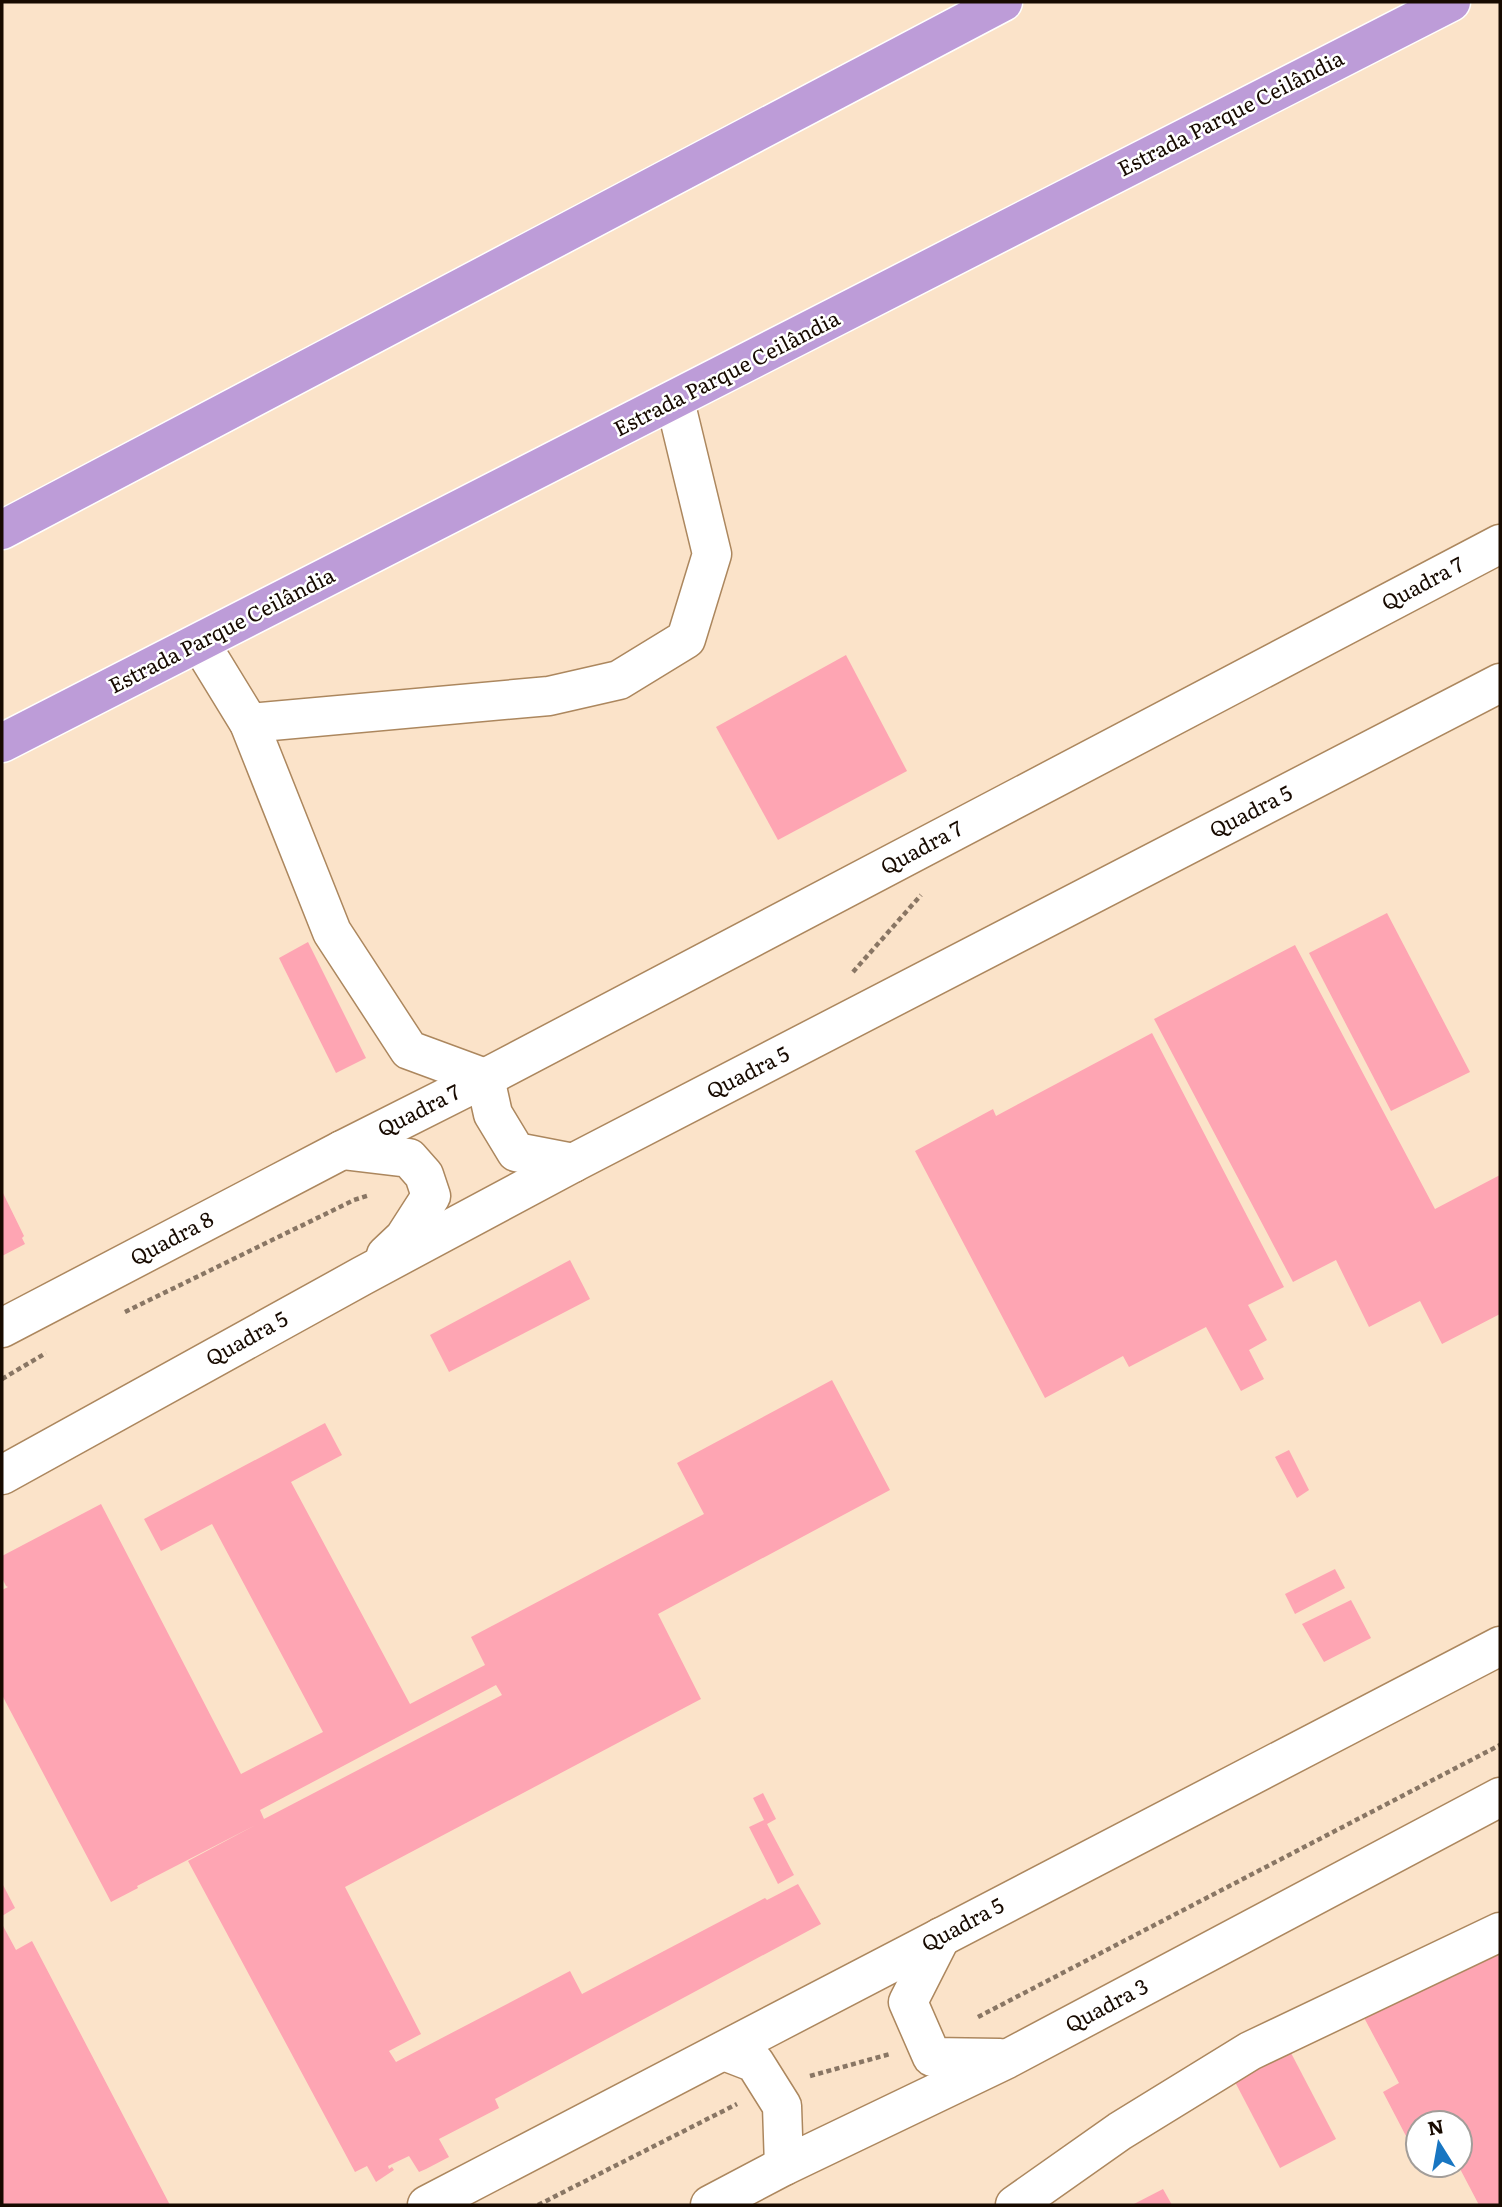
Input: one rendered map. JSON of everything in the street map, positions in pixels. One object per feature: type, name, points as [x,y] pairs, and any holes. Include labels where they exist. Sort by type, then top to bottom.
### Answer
[{"type":"highway","points":[[2,530],[1003,2]]},
{"type":"highway","name":"Estrada Parque Ceilândia","points":[[2,743],[1451,2]]},
{"type":"street","points":[[249,723],[549,696],[619,680],[686,639],[712,555],[675,401]]},
{"type":"street","name":"Quadra 7","points":[[342,1150],[485,1078],[1500,544]]},
{"type":"street","points":[[200,643],[249,723],[331,932],[409,1050],[485,1078],[492,1114],[516,1152],[573,1163]]},
{"type":"street","name":"Quadra 5","points":[[2,1475],[573,1163],[1500,683]]},
{"type":"street","points":[[342,1150],[409,1158],[424,1175],[431,1196],[404,1238],[362,1276]]},
{"type":"street","name":"Quadra 8","points":[[2,1328],[342,1150]]},
{"type":"street","name":"Quadra 5","points":[[427,2205],[1500,1646]]},
{"type":"street","name":"Quadra 3","points":[[710,2205],[784,2166],[1007,2059],[1500,1797]]},
{"type":"street","points":[[1015,2205],[1120,2131],[1250,2051],[1500,1932]]},
{"type":"street","points":[[941,1937],[908,2002],[932,2057],[1007,2059]]},
{"type":"street","points":[[724,2051],[755,2063],[782,2106],[784,2166]]},
{"type":"path","points":[[851,974],[924,891]]},
{"type":"path","points":[[122,1313],[354,1200],[424,1175]]},
{"type":"path","points":[[2,1379],[55,1348]]},
{"type":"path","points":[[538,2205],[770,2087],[927,2044],[1500,1745]]},
{"type":"building","points":[[846,655],[907,771],[778,840],[716,727]]},
{"type":"building","points":[[1387,913],[1470,1072],[1391,1111],[1309,953]]},
{"type":"building","points":[[308,942],[366,1058],[336,1073],[279,958]]},
{"type":"building","points":[[1295,945],[1435,1209],[1500,1175],[1500,1314],[1442,1344],[1420,1301],[1369,1327],[1336,1260],[1293,1282],[1154,1019]]},
{"type":"building","points":[[1152,1033],[1284,1287],[1248,1305],[1267,1340],[1249,1350],[1264,1379],[1241,1391],[1206,1327],[1129,1367],[1123,1356],[1045,1398],[915,1151],[993,1109],[996,1116]]},
{"type":"building","points":[[2,1191],[24,1236],[22,1238],[25,1244],[2,1256]]},
{"type":"building","points":[[570,1260],[590,1299],[449,1372],[430,1335]]},
{"type":"building","points":[[832,1380],[890,1490],[658,1614],[701,1699],[345,1887],[421,2034],[389,2051],[396,2062],[570,1971],[582,1994],[765,1898],[767,1900],[798,1884],[821,1924],[495,2099],[499,2108],[439,2139],[449,2157],[419,2172],[409,2156],[388,2166],[394,2170],[376,2182],[367,2166],[355,2172],[188,1861],[265,1820],[137,1886],[138,1888],[111,1902],[2,1695],[2,1590],[8,1587],[2,1578],[2,1556],[101,1504],[241,1774],[323,1732],[212,1524],[161,1551],[144,1519],[325,1423],[342,1455],[291,1482],[410,1704],[485,1665],[471,1637],[704,1514],[677,1463]],"holes":[[[496,1685],[502,1695],[264,1819],[260,1810]]]},
{"type":"building","points":[[1289,1450],[1309,1490],[1297,1498],[1275,1457]]},
{"type":"building","points":[[1335,1569],[1345,1588],[1295,1614],[1285,1594]]},
{"type":"building","points":[[1351,1600],[1371,1638],[1324,1662],[1302,1624]]},
{"type":"building","points":[[763,1793],[776,1819],[767,1824],[794,1875],[778,1884],[749,1827],[764,1820],[753,1798]]},
{"type":"building","points":[[2,1883],[15,1908],[2,1916]]},
{"type":"building","points":[[2,1924],[16,1950],[32,1941],[170,2205],[2,2205]]},
{"type":"building","points":[[1500,1952],[1500,2205],[1479,2205],[1465,2179],[1474,2179],[1474,2109],[1404,2109],[1404,2132],[1383,2092],[1399,2083],[1354,1999],[1439,1954],[1451,1978]]},
{"type":"building","points":[[1279,2030],[1336,2139],[1280,2168],[1223,2059]]},
{"type":"building","points":[[1163,2189],[1172,2205],[1132,2205]]}]
